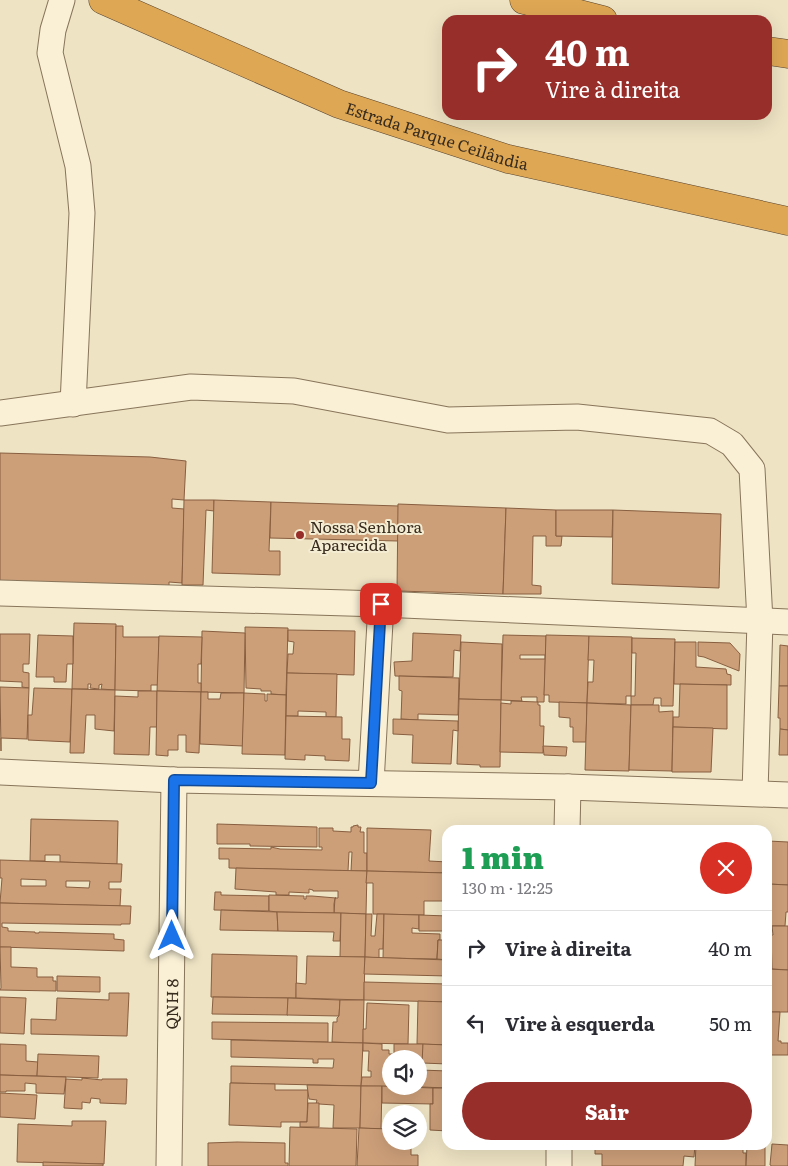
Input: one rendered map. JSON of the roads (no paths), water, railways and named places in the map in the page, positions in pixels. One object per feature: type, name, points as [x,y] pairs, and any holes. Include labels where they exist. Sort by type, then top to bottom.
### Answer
[{"type":"highway","name":"Estrada Parque Ceilândia","points":[[103,0],[339,104],[508,159],[788,221]]},
{"type":"highway","points":[[524,0],[583,15]]},
{"type":"highway","points":[[772,52],[788,54]]},
{"type":"street","points":[[62,0],[53,30],[50,53],[78,166],[82,213],[73,404]]},
{"type":"street","points":[[0,413],[191,387],[294,391],[448,420],[577,417],[710,430],[732,444],[752,469],[760,621],[755,794]]},
{"type":"street","points":[[0,593],[381,604],[788,622]]},
{"type":"street","points":[[371,783],[381,604]]},
{"type":"street","points":[[0,772],[174,780],[568,787],[788,795]]},
{"type":"street","name":"QNH 8","points":[[170,1166],[174,780]]},
{"type":"street","points":[[567,825],[568,787]]},
{"type":"street","points":[[559,1150],[559,1166]]},
{"type":"place","name":"Nossa Senhora Aparecida","points":[[300,535]]}]
